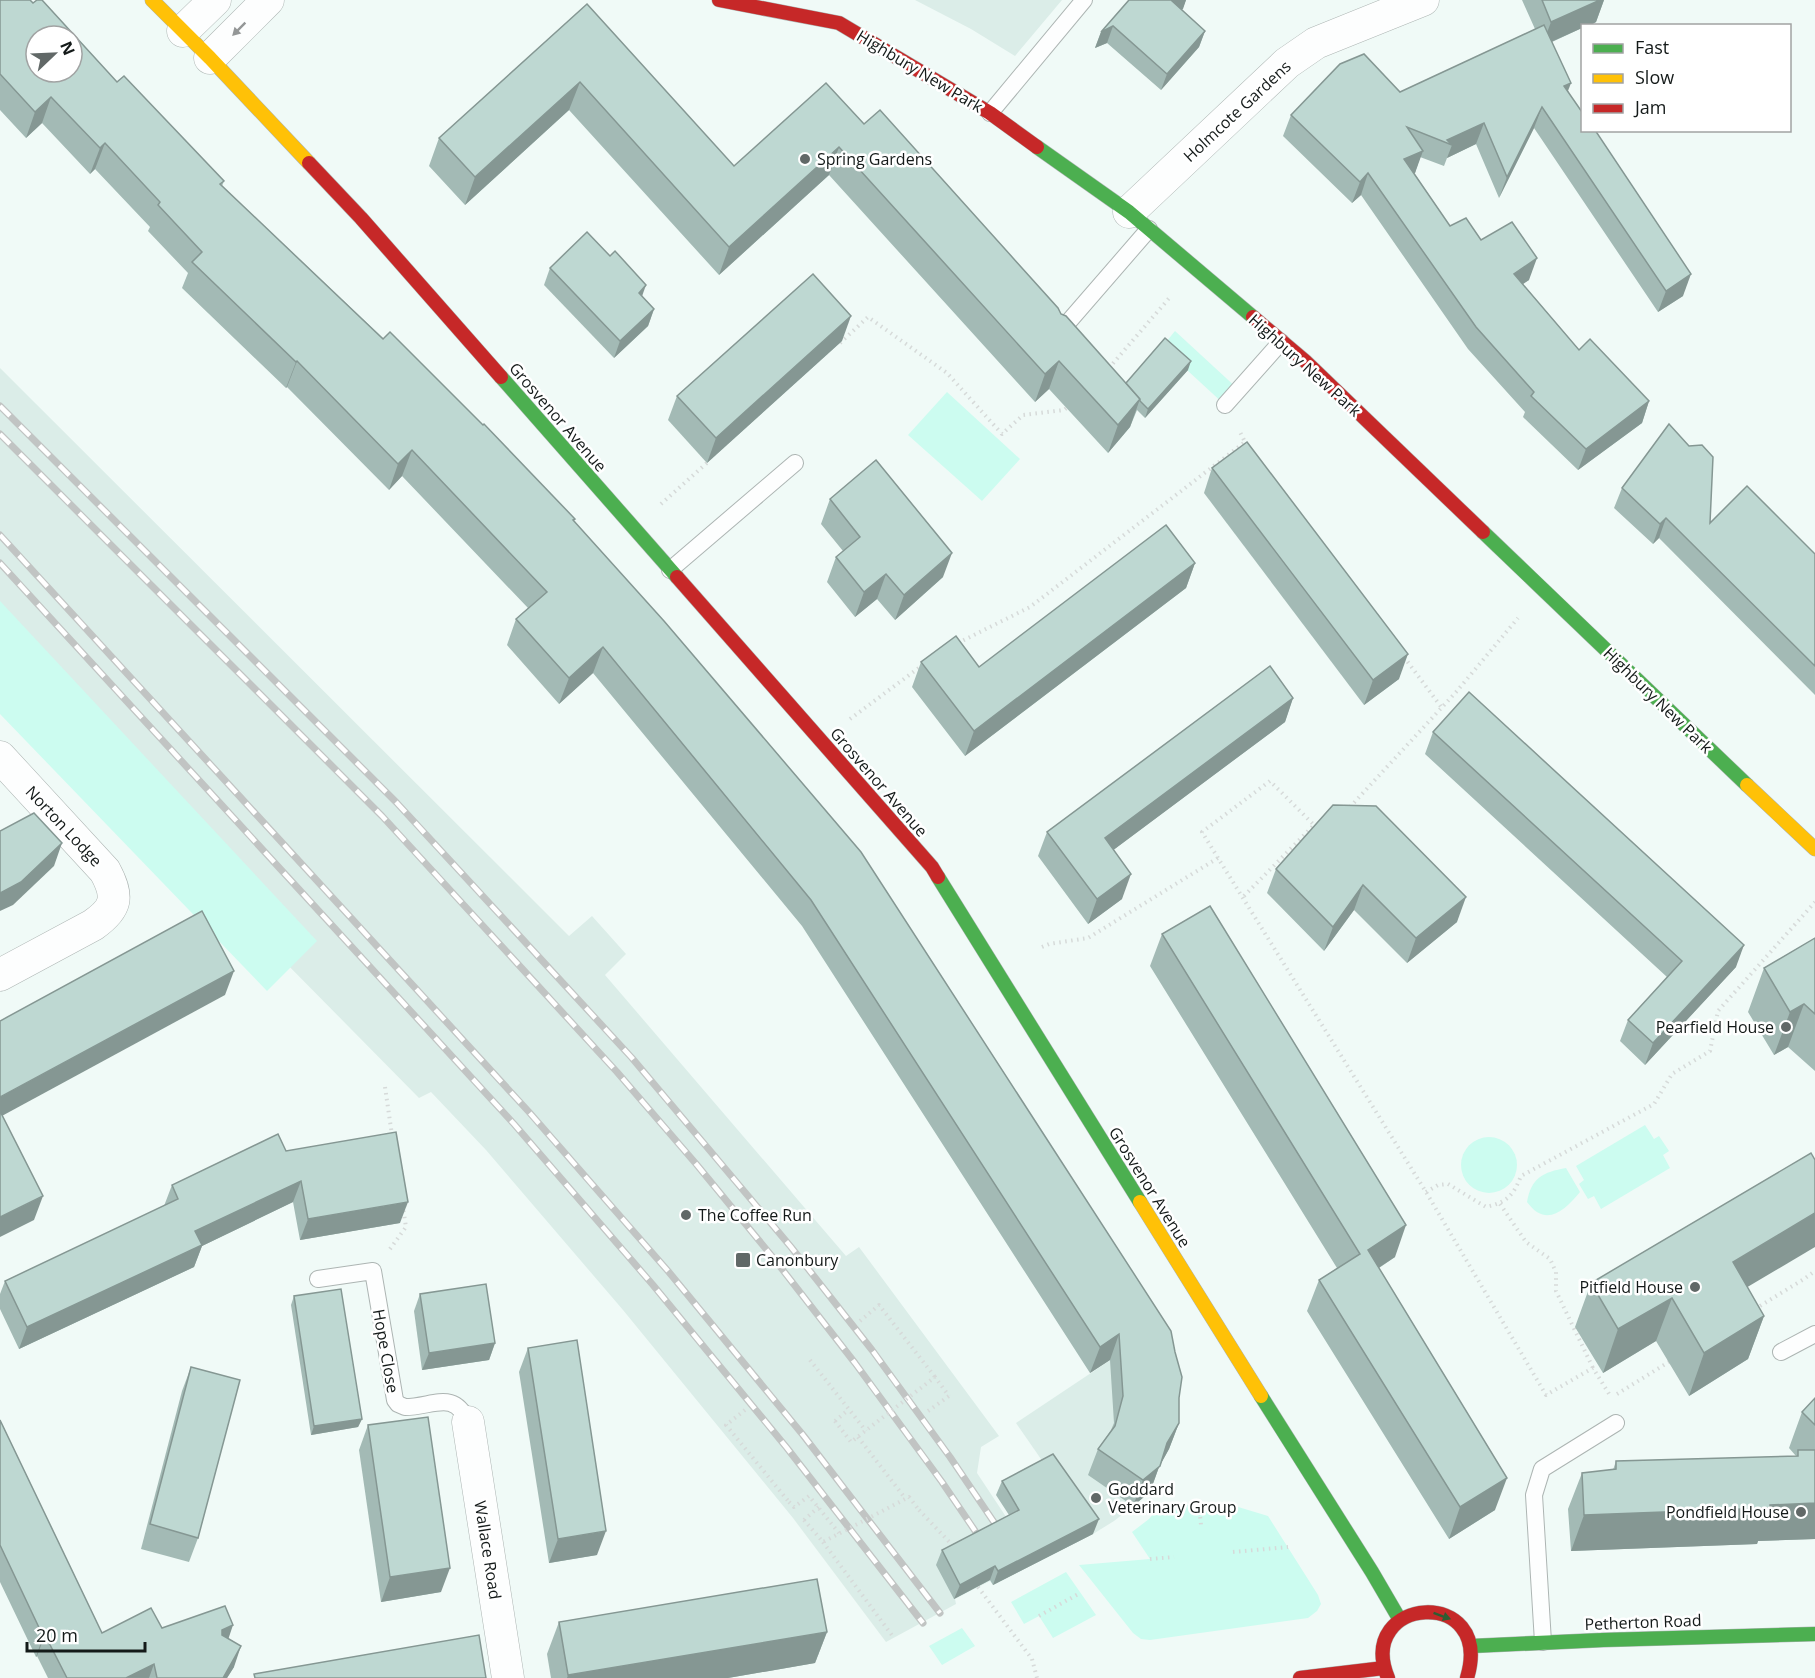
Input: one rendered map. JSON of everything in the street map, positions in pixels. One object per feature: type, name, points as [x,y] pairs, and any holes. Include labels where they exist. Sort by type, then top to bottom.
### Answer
[{"type":"street","points":[[152,0],[210,58],[268,0]]},
{"type":"street","points":[[183,31],[215,0]]},
{"type":"street","name":"Highbury New Park","points":[[719,0],[839,23],[990,113],[1139,220],[1305,362],[1815,849]]},
{"type":"street","name":"Holmcote Gardens","points":[[1139,220],[1287,63],[1316,43],[1423,0]]},
{"type":"street","name":"Grosvenor Avenue","points":[[210,58],[361,218],[932,867],[1400,1620]]},
{"type":"street","name":"Norton Lodge","points":[[0,757],[105,871],[113,886],[114,903],[106,916],[93,925],[0,975]]},
{"type":"street","name":"Wallace Road","points":[[468,1422],[508,1678]]},
{"type":"street","points":[[1300,1678],[1386,1673],[1382,1655],[1384,1642],[1390,1630],[1400,1620],[1413,1613],[1428,1611],[1443,1614],[1456,1621],[1466,1633],[1472,1646],[1471,1669],[1467,1678]]},
{"type":"street","name":"Petherton Road","points":[[1472,1646],[1815,1634]]},
{"type":"lane","points":[[990,113],[1079,4]]},
{"type":"lane","points":[[1058,334],[1139,220]]},
{"type":"lane","points":[[1225,405],[1281,342]]},
{"type":"lane","points":[[670,570],[795,463]]},
{"type":"lane","points":[[318,1279],[373,1271]]},
{"type":"lane","name":"Hope Close","points":[[373,1271],[395,1400],[405,1407],[452,1402],[459,1406],[468,1422]]},
{"type":"lane","points":[[1781,1352],[1815,1334]]},
{"type":"lane","points":[[1543,1642],[1533,1495],[1542,1469],[1616,1415]]},
{"type":"path","points":[[1107,371],[1194,268]]},
{"type":"path","points":[[834,349],[868,317],[947,373],[1002,434],[1023,416],[1064,410],[1073,403]]},
{"type":"path","points":[[1236,424],[1252,451]]},
{"type":"path","points":[[950,647],[1030,607],[1245,442]]},
{"type":"path","points":[[634,528],[716,455]]},
{"type":"path","points":[[1345,813],[1442,708],[1542,589]]},
{"type":"path","points":[[1400,651],[1442,708]]},
{"type":"path","points":[[821,741],[931,659]]},
{"type":"path","points":[[1314,825],[1270,781],[1202,832],[1426,1192],[1546,1395],[1593,1368]]},
{"type":"path","points":[[1243,897],[1314,825],[1325,824]]},
{"type":"path","points":[[1042,947],[1088,938],[1218,858]]},
{"type":"path","points":[[1426,1192],[1438,1185],[1448,1184],[1486,1207],[1500,1204],[1508,1199],[1517,1187],[1521,1176],[1654,1104],[1672,1074],[1710,1051],[1718,1011],[1815,902]]},
{"type":"path","points":[[385,1087],[394,1145]]},
{"type":"path","points":[[373,1271],[406,1227],[402,1204]]},
{"type":"path","points":[[1500,1204],[1526,1242],[1550,1259],[1556,1272],[1556,1291],[1616,1415]]},
{"type":"path","points":[[1747,1314],[1815,1271]]},
{"type":"path","points":[[860,1321],[879,1305],[935,1377],[949,1396],[928,1411]]},
{"type":"path","points":[[1627,1388],[1677,1357]]},
{"type":"path","points":[[810,1360],[866,1431]]},
{"type":"path","points":[[847,1411],[835,1421],[851,1442],[935,1377]]},
{"type":"path","points":[[745,1410],[726,1425],[794,1508],[809,1496],[839,1533]]},
{"type":"path","points":[[858,1437],[905,1498]]},
{"type":"path","points":[[822,1542],[909,1497],[960,1552]]},
{"type":"path","points":[[821,1505],[804,1520],[894,1638]]},
{"type":"path","points":[[1199,1505],[1201,1525]]},
{"type":"path","points":[[1233,1552],[1288,1547]]},
{"type":"path","points":[[1150,1558],[1174,1557]]},
{"type":"path","points":[[978,1587],[1032,1659],[1036,1677]]},
{"type":"path","points":[[1039,1616],[1080,1593]]},
{"type":"shaded area","points":[[915,0],[1062,0],[1015,56],[971,29]]},
{"type":"shaded area","points":[[0,368],[569,936],[592,916],[626,954],[605,975],[846,1256],[859,1247],[999,1436],[981,1447],[977,1473],[1036,1562],[993,1585],[990,1581],[955,1599],[956,1604],[886,1642],[793,1518],[623,1310],[486,1150],[431,1092],[419,1098],[0,673]]},
{"type":"shaded area","points":[[1148,1335],[1133,1506],[1093,1534],[1016,1423]]},
{"type":"green space","points":[[1175,331],[1239,390],[1225,405],[1162,347]]},
{"type":"green space","points":[[947,392],[1020,459],[982,501],[908,435]]},
{"type":"green space","points":[[0,601],[317,941],[267,991],[0,714]]},
{"type":"green space","points":[[1645,1125],[1654,1139],[1659,1136],[1669,1151],[1663,1155],[1670,1168],[1601,1209],[1594,1196],[1588,1199],[1579,1184],[1584,1180],[1576,1166]]},
{"type":"green space","points":[[1489,1137],[1500,1139],[1509,1145],[1515,1154],[1517,1165],[1515,1176],[1509,1185],[1500,1191],[1489,1193],[1478,1191],[1469,1185],[1463,1176],[1461,1165],[1463,1154],[1469,1145],[1478,1139]]},
{"type":"green space","points":[[1566,1168],[1580,1192],[1568,1205],[1555,1214],[1541,1214],[1534,1210],[1527,1202],[1535,1182],[1545,1174]]},
{"type":"green space","points":[[1225,1503],[1268,1516],[1318,1595],[1321,1604],[1317,1611],[1308,1618],[1150,1640],[1141,1639],[1133,1633],[1079,1565],[1150,1559],[1132,1532],[1149,1519],[1160,1506]]},
{"type":"green space","points":[[1066,1572],[1096,1615],[1053,1638],[1039,1616],[1024,1624],[1011,1602]]},
{"type":"green space","points":[[962,1628],[975,1646],[942,1665],[929,1646]]},
{"type":"building","points":[[0,0],[30,0],[33,3],[42,0],[64,24],[24,24],[24,84],[84,84],[84,46],[117,82],[124,76],[224,181],[220,184],[383,339],[390,332],[484,424],[575,519],[573,520],[664,621],[861,852],[1171,1331],[1182,1377],[1179,1423],[1167,1443],[1160,1466],[1143,1480],[1098,1449],[1115,1426],[1123,1396],[1119,1334],[1100,1347],[811,900],[603,647],[569,678],[516,619],[547,592],[412,450],[398,464],[297,361],[192,262],[202,252],[158,205],[160,202],[105,143],[100,148],[51,97],[35,112],[0,74]]},
{"type":"building","points":[[1129,0],[1171,0],[1205,31],[1167,74],[1113,26],[1101,32]]},
{"type":"building","points":[[1542,0],[1600,0],[1551,22]]},
{"type":"building","points":[[587,4],[734,166],[826,83],[864,124],[880,110],[1061,314],[1066,316],[1140,399],[1118,425],[1059,361],[1045,374],[839,147],[729,247],[580,82],[475,177],[439,138]]},
{"type":"building","points":[[1544,25],[1571,83],[1564,86],[1581,111],[1581,132],[1596,132],[1691,274],[1666,291],[1542,107],[1507,177],[1484,123],[1447,140],[1452,145],[1407,127],[1423,151],[1404,159],[1450,226],[1466,218],[1481,240],[1512,222],[1537,258],[1514,274],[1579,350],[1590,339],[1649,401],[1586,449],[1531,396],[1534,392],[1476,327],[1368,173],[1360,182],[1291,115],[1340,64],[1364,54],[1400,92]]},
{"type":"building","points":[[587,232],[610,256],[615,251],[646,285],[639,293],[654,309],[620,341],[550,268]]},
{"type":"building","points":[[813,274],[851,316],[716,438],[677,396]]},
{"type":"building","points":[[1165,338],[1191,361],[1148,409],[1126,383]]},
{"type":"building","points":[[1669,424],[1689,446],[1702,445],[1713,457],[1710,523],[1747,486],[1815,554],[1815,666],[1666,518],[1660,524],[1622,488]]},
{"type":"building","points":[[1247,442],[1408,654],[1373,680],[1212,468]]},
{"type":"building","points":[[876,460],[952,553],[904,595],[886,574],[864,592],[836,557],[860,537],[830,499]]},
{"type":"building","points":[[1166,525],[1195,563],[974,731],[921,662],[956,636],[979,667]]},
{"type":"building","points":[[1270,666],[1293,698],[1105,838],[1131,874],[1097,899],[1047,832]]},
{"type":"building","points":[[1469,692],[1744,945],[1653,1043],[1628,1020],[1682,961],[1433,732]]},
{"type":"building","points":[[1333,805],[1376,806],[1466,897],[1416,938],[1363,885],[1333,927],[1276,869]]},
{"type":"building","points":[[34,813],[62,843],[21,882],[0,893],[0,831]]},
{"type":"building","points":[[1210,906],[1406,1225],[1368,1250],[1507,1478],[1460,1507],[1319,1280],[1360,1254],[1162,934]]},
{"type":"building","points":[[202,911],[234,971],[0,1097],[0,1021]]},
{"type":"building","points":[[1815,938],[1815,1014],[1804,1004],[1790,1012],[1764,968]]},
{"type":"building","points":[[0,1111],[43,1196],[0,1217]]},
{"type":"building","points":[[396,1132],[408,1202],[308,1219],[301,1181],[195,1231],[202,1245],[27,1327],[5,1281],[178,1199],[172,1185],[278,1134],[286,1151]]},
{"type":"building","points":[[1811,1153],[1815,1160],[1815,1213],[1733,1262],[1764,1316],[1704,1353],[1672,1298],[1618,1329],[1591,1283]]},
{"type":"building","points":[[486,1284],[495,1343],[429,1353],[420,1294]]},
{"type":"building","points":[[341,1289],[362,1419],[314,1426],[294,1296]]},
{"type":"building","points":[[577,1340],[606,1531],[558,1539],[528,1348]]},
{"type":"building","points":[[191,1367],[240,1380],[198,1538],[150,1524]]},
{"type":"building","points":[[1815,1398],[1815,1425],[1802,1412]]},
{"type":"building","points":[[428,1417],[450,1568],[390,1577],[368,1425]]},
{"type":"building","points":[[0,1420],[102,1633],[151,1608],[162,1628],[225,1606],[233,1625],[222,1630],[222,1635],[241,1646],[223,1678],[157,1678],[154,1664],[126,1678],[67,1678],[45,1635],[43,1636],[0,1545]]},
{"type":"building","points":[[1798,1450],[1815,1450],[1815,1503],[1770,1505],[1770,1508],[1584,1515],[1582,1473],[1616,1469],[1616,1461],[1798,1456]]},
{"type":"building","points":[[1053,1454],[1099,1519],[998,1571],[995,1566],[960,1585],[942,1550],[1019,1510],[1002,1481]]},
{"type":"building","points":[[817,1579],[827,1632],[568,1675],[559,1622]]},
{"type":"building","points":[[479,1635],[486,1678],[255,1678],[254,1674]]},
{"type":"railway","points":[[0,406],[396,802],[632,1058],[791,1247],[872,1350],[950,1457],[1004,1537]]},
{"type":"railway","points":[[0,434],[382,816],[617,1072],[775,1260],[855,1363],[942,1482],[986,1547]]},
{"type":"railway","points":[[0,535],[529,1112],[668,1271],[803,1435],[940,1613]]},
{"type":"railway","points":[[0,563],[514,1124],[653,1285],[787,1448],[923,1623]]},
{"type":"traffic: fast","points":[[1037,147],[1129,212],[1253,317]]},
{"type":"traffic: fast","points":[[501,377],[677,577]]},
{"type":"traffic: fast","points":[[1483,532],[1747,785]]},
{"type":"traffic: fast","points":[[938,877],[1140,1202]]},
{"type":"traffic: fast","points":[[1261,1396],[1400,1620]]},
{"type":"traffic: fast","points":[[1472,1646],[1815,1634]]},
{"type":"traffic: slow","points":[[152,0],[309,163]]},
{"type":"traffic: slow","points":[[1747,785],[1815,849]]},
{"type":"traffic: slow","points":[[1140,1202],[1261,1396]]},
{"type":"traffic: jam","points":[[719,0],[839,23],[990,113],[1037,147]]},
{"type":"traffic: jam","points":[[309,163],[361,218],[501,377]]},
{"type":"traffic: jam","points":[[1253,317],[1305,361],[1483,532]]},
{"type":"traffic: jam","points":[[677,577],[932,867],[938,877]]},
{"type":"traffic: jam","points":[[1388,1678],[1383,1651],[1390,1630],[1405,1617],[1425,1612],[1445,1616],[1462,1627],[1470,1648],[1467,1678]]},
{"type":"traffic: jam","points":[[1300,1678],[1384,1668]]},
{"type":"place","name":"Spring Gardens","points":[[805,159]]},
{"type":"place","name":"Pearfield House","points":[[1786,1027]]},
{"type":"place","name":"The Coffee Run","points":[[686,1215]]},
{"type":"place","name":"Canonbury","points":[[743,1260]]},
{"type":"place","name":"Pitfield House","points":[[1695,1287]]},
{"type":"place","name":"Goddard Veterinary Group","points":[[1096,1498]]},
{"type":"place","name":"Pondfield House","points":[[1801,1512]]}]
